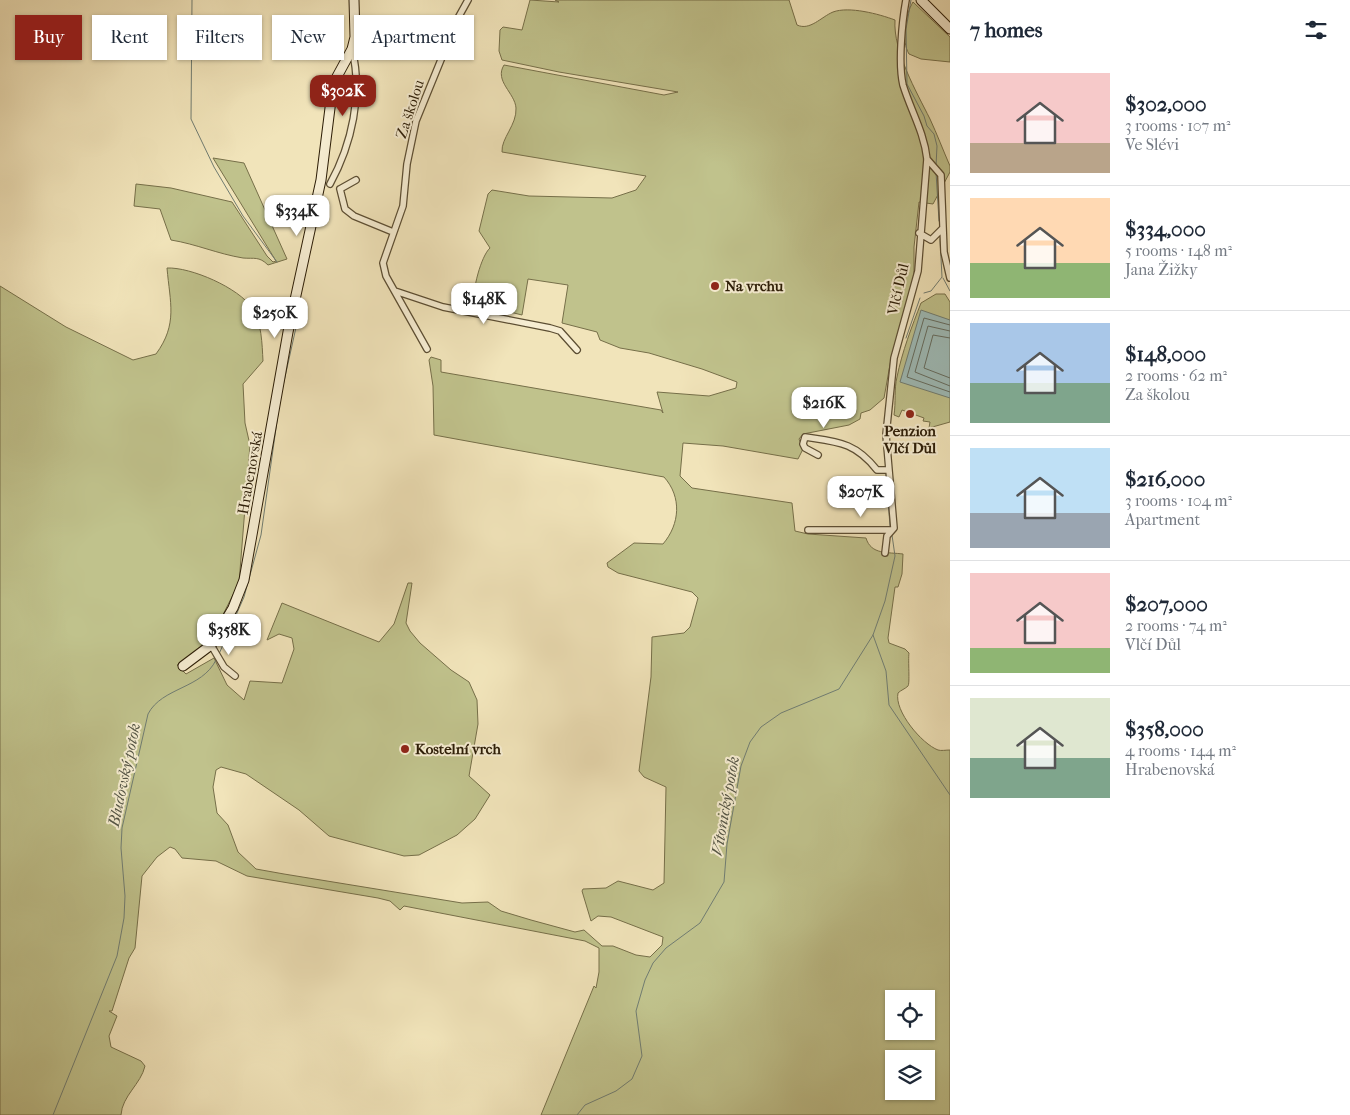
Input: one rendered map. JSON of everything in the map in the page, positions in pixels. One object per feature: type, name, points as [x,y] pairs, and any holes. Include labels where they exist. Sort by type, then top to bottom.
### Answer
[{"type":"street","points":[[354,0],[355,37],[352,49],[356,66],[354,114],[344,157],[326,182],[340,189],[345,209],[354,216],[393,232]]},
{"type":"street","name":"Za školou","points":[[426,349],[383,269],[393,232],[403,206],[407,164],[416,121],[458,18],[468,0]]},
{"type":"street","name":"Vlčí Důl","points":[[885,553],[887,536],[894,528],[885,440],[894,358],[915,286],[927,159],[925,141],[903,83],[902,27],[906,0]]},
{"type":"street","points":[[921,0],[950,29]]},
{"type":"street","name":"Hrabenovská","points":[[184,666],[211,646],[232,608],[244,580],[296,298],[326,182],[333,84],[352,49]]},
{"type":"street","points":[[927,159],[941,176],[942,229],[950,278]]},
{"type":"street","points":[[340,189],[356,180]]},
{"type":"street","points":[[919,233],[931,240],[942,229]]},
{"type":"street","points":[[395,291],[443,307],[560,331],[577,350]]},
{"type":"street","points":[[818,455],[805,448],[803,444],[805,437],[850,445],[870,461],[877,470],[888,470]]},
{"type":"street","points":[[808,530],[892,530]]},
{"type":"street","points":[[211,646],[224,667],[235,676]]},
{"type":"green space","points":[[530,0],[559,2],[555,0],[789,0],[797,25],[802,26],[811,25],[829,14],[840,10],[881,15],[895,20],[895,32],[902,58],[912,84],[935,130],[950,166],[950,172],[933,204],[919,202],[914,247],[914,278],[891,359],[884,398],[870,410],[861,413],[860,419],[849,425],[803,434],[799,439],[803,449],[798,459],[723,446],[683,443],[680,476],[692,488],[792,503],[795,531],[808,534],[866,538],[868,543],[876,550],[886,553],[903,554],[902,574],[898,587],[895,587],[888,638],[889,643],[905,649],[909,653],[909,684],[898,693],[900,709],[924,741],[938,750],[950,750],[950,1115],[541,1115],[594,986],[596,988],[599,972],[599,948],[585,941],[404,906],[400,910],[390,901],[378,898],[247,876],[216,861],[182,858],[175,849],[170,847],[157,857],[142,876],[135,948],[129,958],[112,1011],[109,1011],[117,1016],[109,1036],[111,1047],[141,1061],[145,1066],[140,1079],[122,1108],[121,1115],[0,1115],[0,286],[66,327],[133,360],[156,354],[167,333],[170,323],[171,303],[167,268],[189,271],[226,286],[246,300],[258,320],[263,361],[243,384],[245,423],[250,445],[239,583],[208,644],[177,665],[186,674],[214,658],[227,685],[244,700],[250,681],[282,683],[294,649],[292,638],[279,634],[267,640],[282,603],[379,642],[394,624],[408,583],[412,583],[406,623],[410,631],[420,643],[451,670],[469,682],[477,700],[478,724],[469,776],[490,795],[475,819],[457,835],[419,855],[404,856],[329,836],[299,810],[246,774],[221,767],[216,770],[213,787],[217,813],[228,825],[238,852],[256,869],[462,903],[488,902],[501,911],[531,920],[575,932],[584,930],[602,946],[613,946],[636,955],[650,957],[662,945],[663,937],[611,917],[598,916],[591,921],[582,891],[583,889],[606,888],[618,881],[653,890],[664,883],[666,787],[644,777],[639,771],[651,677],[652,637],[684,633],[690,627],[698,598],[692,592],[618,573],[608,567],[607,563],[634,543],[663,544],[669,536],[676,519],[677,511],[674,493],[664,477],[434,435],[433,386],[429,360],[431,357],[441,360],[441,372],[661,410],[663,413],[657,392],[709,396],[736,388],[737,382],[649,353],[620,348],[600,340],[597,332],[562,323],[568,285],[528,279],[522,315],[474,303],[474,290],[478,274],[483,258],[490,248],[479,231],[488,194],[492,190],[529,196],[612,198],[636,190],[646,176],[502,152],[502,147],[516,114],[515,103],[503,82],[502,71],[504,65],[664,95],[678,92],[559,72],[502,60],[499,51],[500,30],[503,27],[522,30]]},
{"type":"green space","points":[[913,2],[950,37],[950,62],[921,59],[909,54],[905,42],[905,28]]},
{"type":"green space","points":[[213,158],[244,163],[287,259],[268,265],[259,259],[243,258],[171,240],[160,209],[134,206],[136,184],[171,188],[232,202],[267,256],[273,262],[276,261]]},
{"type":"green space","points":[[936,294],[945,294],[950,302],[950,422],[929,428],[930,422],[923,421],[924,418],[902,410],[899,417],[894,415],[895,391],[902,358],[921,303]]},
{"type":"water","points":[[921,310],[950,320],[950,398],[900,382]]},
{"type":"waterway","name":"Bludovský potok","points":[[192,0],[191,119],[214,167],[243,216],[277,262]]},
{"type":"waterway","name":"Vítonický potok","points":[[911,0],[906,29],[907,84],[924,116],[927,126],[934,134],[937,146],[936,166]]},
{"type":"waterway","name":"Vítonický potok","points":[[936,172],[939,221]]},
{"type":"waterway","name":"Vítonický potok","points":[[924,293],[931,291],[942,277],[940,239]]},
{"type":"waterway","points":[[943,278],[950,291]]},
{"type":"waterway","name":"Vítonický potok","points":[[906,338],[920,298]]},
{"type":"waterway","name":"Bludovský potok","points":[[283,386],[297,323]]},
{"type":"waterway","name":"Bludovský potok","points":[[219,654],[244,597],[261,535],[278,414]]},
{"type":"waterway","name":"Vítonický potok","points":[[889,429],[889,437]]},
{"type":"waterway","name":"Vítonický potok","points":[[886,473],[890,526]]},
{"type":"waterway","name":"Vítonický potok","points":[[577,1115],[585,1105],[616,1091],[632,1079],[642,1056],[636,1011],[645,980],[653,963],[666,948],[700,923],[724,882],[727,844],[741,766],[750,742],[761,727],[781,713],[839,689],[873,635],[885,601],[895,556],[892,535]]},
{"type":"waterway","points":[[873,635],[886,671],[889,705],[950,795]]},
{"type":"waterway","name":"Bludovský potok","points":[[53,1115],[117,956],[124,918],[125,896],[121,848],[122,828],[148,714],[154,705],[163,698],[192,683],[210,670],[216,660]]},
{"type":"place","name":"Na vrchu","points":[[715,286]]},
{"type":"place","name":"Penzion Vlčí Důl","points":[[910,414]]},
{"type":"place","name":"Kostelní vrch","points":[[405,749]]}]
